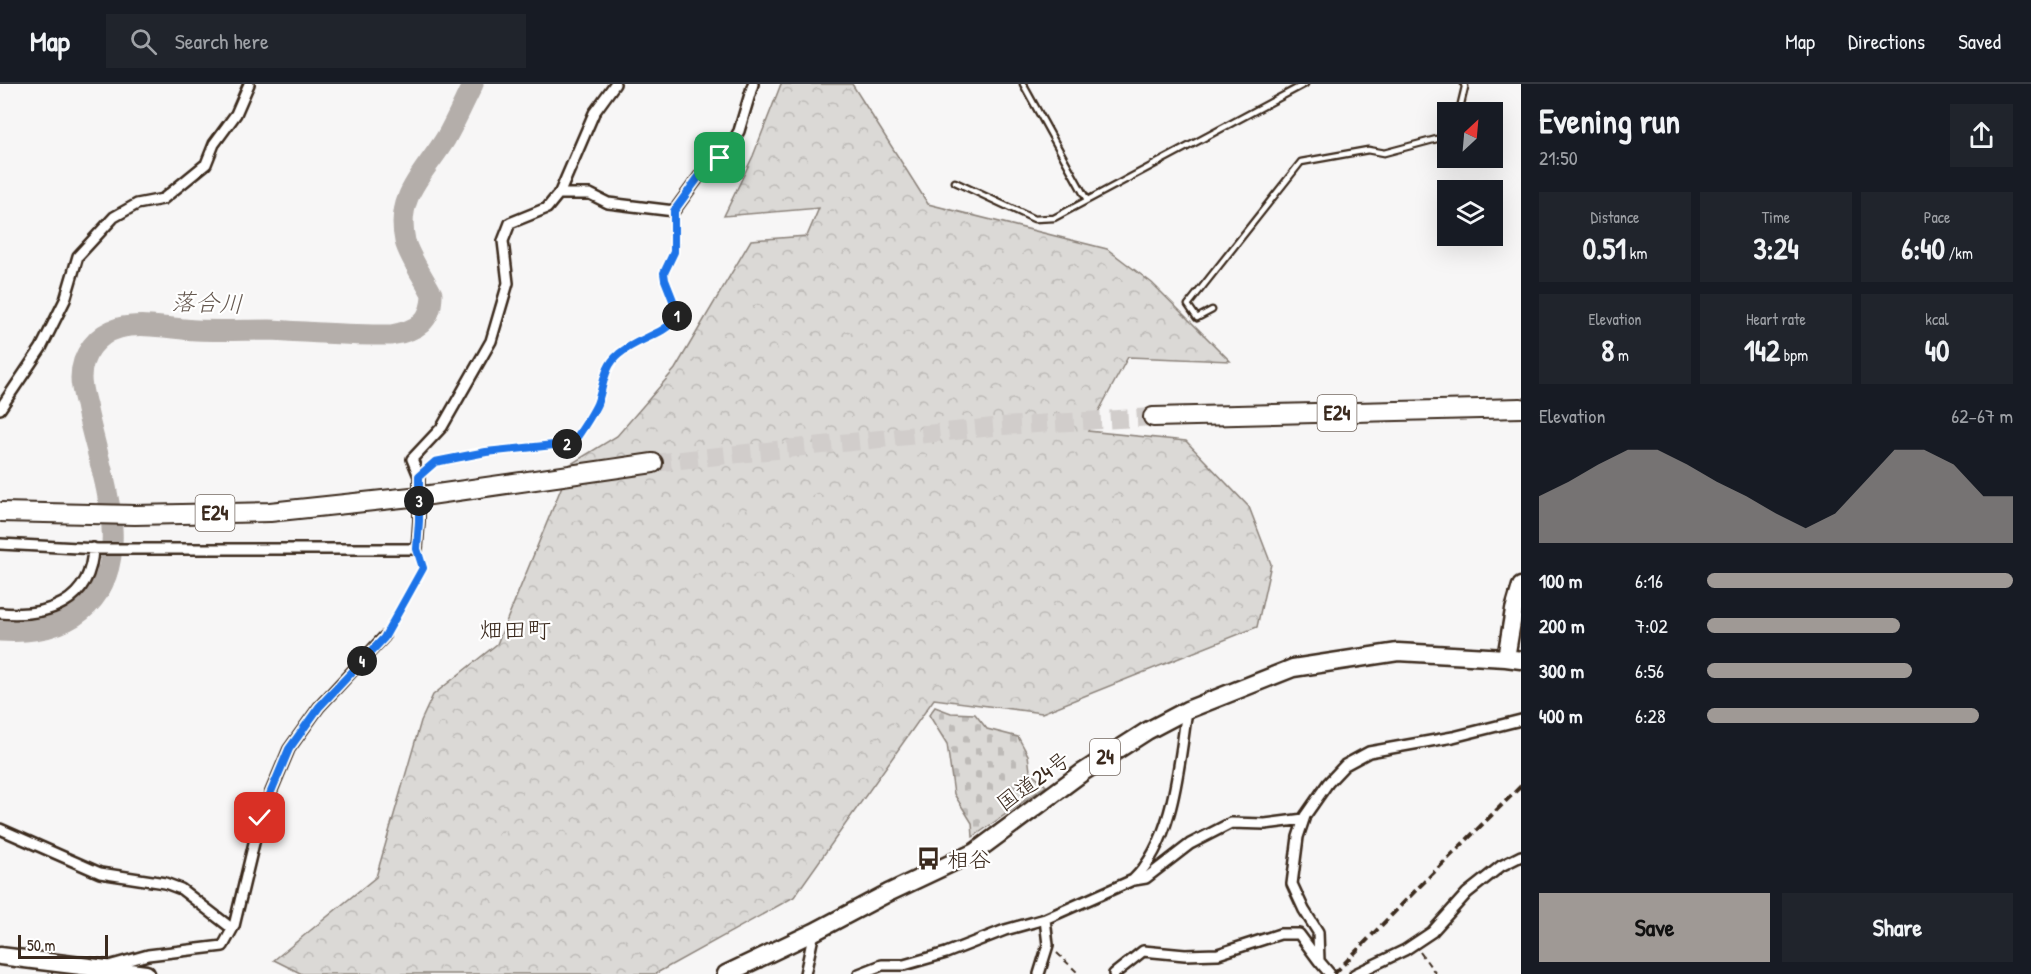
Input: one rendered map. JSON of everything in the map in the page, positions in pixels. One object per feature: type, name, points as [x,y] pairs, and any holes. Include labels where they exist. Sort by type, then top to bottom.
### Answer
[{"type":"highway","name":"E24","points":[[1152,417],[1521,408]]},
{"type":"highway","name":"E24","points":[[0,512],[135,515],[270,512],[430,495],[652,462]]},
{"type":"highway","name":"24","points":[[1514,659],[1514,610],[1521,586]]},
{"type":"highway","name":"国道24号","points":[[726,974],[975,852],[1083,772],[1146,730],[1188,710],[1293,668],[1398,652],[1514,659]]},
{"type":"highway","points":[[0,957],[146,974]]},
{"type":"street","points":[[0,408],[41,348],[65,300],[78,256],[114,217],[137,204],[163,200],[206,164],[214,144],[236,114],[249,84]]},
{"type":"street","points":[[0,544],[95,548],[417,549],[419,476],[412,459],[442,427],[490,341],[508,284],[503,241],[510,223],[547,208],[558,194],[572,167],[594,113],[615,84]]},
{"type":"street","points":[[558,194],[590,194],[608,204],[674,211],[703,171],[730,147],[739,131],[753,84]]},
{"type":"street","points":[[0,613],[38,612],[56,608],[75,594],[87,577],[95,548]]},
{"type":"street","points":[[102,968],[148,955],[223,946],[234,926],[260,818],[289,749],[319,707],[384,638]]},
{"type":"street","points":[[1133,880],[1144,870],[1168,822],[1188,710]]},
{"type":"street","points":[[1319,961],[1318,932],[1304,910],[1292,884],[1304,819],[1328,783],[1345,765],[1369,752],[1453,737],[1521,720]]},
{"type":"street","points":[[859,974],[882,965],[904,964],[946,953],[1005,930],[1045,919],[1133,880],[1146,878],[1190,844],[1231,823],[1265,824],[1304,819]]},
{"type":"street","points":[[0,829],[100,873],[165,884],[181,889],[230,927],[234,926]]},
{"type":"street","points":[[1355,974],[1431,932],[1467,893],[1501,866],[1521,856]]},
{"type":"street","points":[[1039,974],[1048,945],[1045,919]]},
{"type":"street","points":[[805,974],[814,932]]},
{"type":"street","points":[[1114,974],[1143,951],[1185,955],[1218,954],[1280,934],[1299,934],[1330,974]]},
{"type":"lane","points":[[1023,84],[1087,200]]},
{"type":"lane","points":[[955,182],[1034,219],[1054,218],[1305,84]]},
{"type":"lane","points":[[1461,102],[1464,84]]},
{"type":"lane","points":[[1212,310],[1197,318],[1188,305],[1301,162],[1368,150],[1384,153],[1437,139]]},
{"type":"path","points":[[419,476],[435,462],[486,452],[573,443],[597,403],[610,363],[620,352],[650,335],[662,332],[677,318],[676,308],[664,273],[674,252],[674,211]]},
{"type":"path","points":[[384,638],[423,568],[417,549]]},
{"type":"path","points":[[1413,944],[1436,974]]},
{"type":"path","points":[[1048,945],[1079,974]]},
{"type":"green space","points":[[781,84],[852,84],[928,204],[1107,249],[1152,283],[1230,361],[1128,357],[1088,431],[1186,441],[1249,507],[1271,564],[1257,627],[1042,713],[934,699],[794,897],[655,974],[302,974],[274,960],[376,877],[421,721],[433,695],[497,644],[571,464],[617,436],[675,369],[751,240],[807,236],[819,208],[724,216],[753,156]]},
{"type":"green space","points":[[935,707],[951,713],[975,714],[987,729],[1018,737],[1028,755],[1030,771],[1046,786],[973,837],[972,823],[954,794],[947,744],[929,715]]},
{"type":"waterway","name":"落合川","points":[[0,631],[36,630],[69,619],[88,605],[103,584],[110,560],[112,535],[110,508],[81,378],[84,361],[97,340],[111,331],[128,326],[391,335],[408,331],[421,324],[429,312],[432,294],[407,247],[403,225],[404,210],[414,185],[446,138],[473,84]]},
{"type":"tunnel","points":[[653,463],[1002,426],[1153,417]]},
{"type":"railway","points":[[1334,974],[1521,786]]},
{"type":"place","name":"相谷","points":[[929,859]]},
{"type":"district","name":"畑田町","points":[[515,630]]},
{"type":"route","points":[[260,818],[289,749],[319,707],[384,638],[423,568],[417,549],[419,476],[435,462],[486,452],[573,443],[597,403],[610,363],[620,352],[650,335],[662,332],[677,318],[676,308],[664,273],[674,252],[674,211],[703,171],[720,158]]}]
